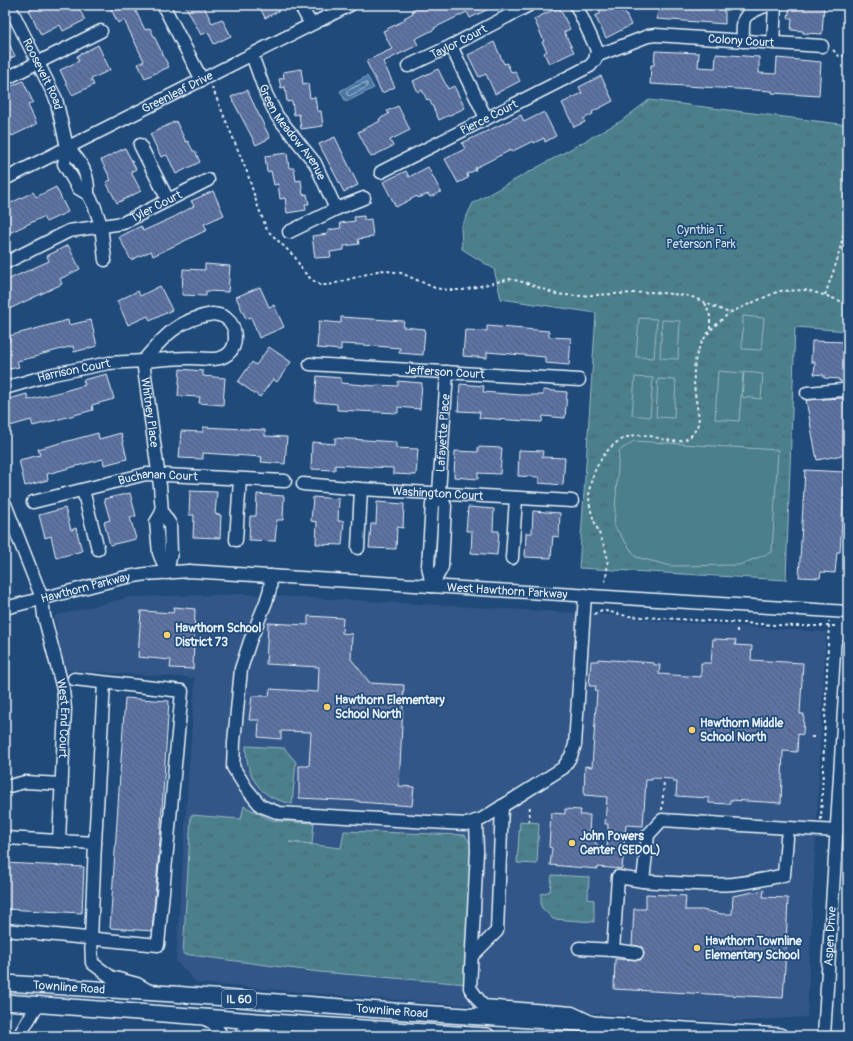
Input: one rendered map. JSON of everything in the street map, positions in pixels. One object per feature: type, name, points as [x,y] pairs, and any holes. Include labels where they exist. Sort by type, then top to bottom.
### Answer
[{"type":"main road","name":"Townline Road","points":[[5,983],[780,1036]]},
{"type":"main road","name":"Townline Road","points":[[5,1002],[419,1034],[479,1036]]},
{"type":"street","name":"Roosevelt Road","points":[[9,5],[56,99],[68,147]]},
{"type":"street","points":[[163,5],[205,78]]},
{"type":"street","points":[[300,5],[311,24]]},
{"type":"street","name":"Greenleaf Drive","points":[[5,178],[350,5]]},
{"type":"street","name":"Taylor Court","points":[[408,66],[452,46],[527,5]]},
{"type":"street","points":[[576,5],[597,50],[596,58]]},
{"type":"street","points":[[743,41],[744,20],[749,13],[767,5]]},
{"type":"street","points":[[773,43],[775,5]]},
{"type":"street","points":[[5,80],[101,31]]},
{"type":"street","name":"Colony Court","points":[[596,58],[648,36],[822,46]]},
{"type":"street","points":[[452,46],[486,118]]},
{"type":"street","name":"Green Meadow Avenue","points":[[252,55],[266,94],[277,116],[315,163],[336,209]]},
{"type":"street","name":"Pierce Court","points":[[381,172],[590,66],[596,58]]},
{"type":"street","points":[[140,145],[168,200]]},
{"type":"street","points":[[68,147],[64,164],[78,188],[88,194],[94,205],[101,225],[106,260]]},
{"type":"street","name":"Tyler Court","points":[[5,263],[69,231],[123,222],[208,180]]},
{"type":"street","points":[[289,232],[336,209],[364,198]]},
{"type":"street","name":"Harrison Court","points":[[5,388],[53,374],[109,362],[143,361],[190,358],[215,359],[223,357],[234,347],[235,339],[232,326],[227,319],[221,315],[213,314],[193,318],[162,338],[143,361]]},
{"type":"street","name":"Whitney Place","points":[[143,361],[162,512],[156,522],[159,553],[166,573]]},
{"type":"street","name":"Jefferson Court","points":[[310,364],[579,380]]},
{"type":"street","name":"Lafayette Place","points":[[432,586],[428,566],[432,504],[439,493],[447,372]]},
{"type":"street","points":[[807,393],[842,390],[848,391]]},
{"type":"street","name":"Buchanan Court","points":[[33,502],[146,474],[285,481]]},
{"type":"street","points":[[236,540],[240,479]]},
{"type":"street","name":"Washington Court","points":[[303,484],[361,489],[572,500]]},
{"type":"street","points":[[358,548],[361,489]]},
{"type":"street","points":[[83,490],[98,549]]},
{"type":"street","points":[[512,558],[516,498]]},
{"type":"street","name":"West End Court","points":[[5,504],[42,598],[44,616],[63,689],[65,709],[59,841]]},
{"type":"street","name":"West Hawthorn Parkway","points":[[166,573],[189,571],[848,612]]},
{"type":"street","name":"Hawthorn Parkway","points":[[5,608],[122,578],[166,573]]},
{"type":"street","points":[[270,576],[270,589],[266,602],[250,640],[241,669],[233,767],[246,788],[261,806],[280,813],[467,824],[482,819],[563,768],[571,756],[575,745],[585,595]]},
{"type":"street","name":"Aspen Drive","points":[[824,1036],[841,837],[848,645]]},
{"type":"street","points":[[5,930],[158,945],[182,691],[74,680]]},
{"type":"street","points":[[104,683],[95,843],[91,939],[92,963],[111,977],[137,984],[152,992]]},
{"type":"street","points":[[5,787],[25,782],[61,784]]},
{"type":"street","points":[[472,956],[497,931],[502,806]]},
{"type":"street","points":[[643,881],[648,835],[662,820],[820,830],[841,837]]},
{"type":"street","points":[[476,821],[478,851],[470,988],[483,1006],[572,1013],[596,1024]]},
{"type":"street","points":[[5,838],[95,843]]},
{"type":"street","points":[[613,950],[618,877],[643,881],[696,884],[725,884],[763,880],[784,875],[787,838]]},
{"type":"street","points":[[579,948],[636,953]]},
{"type":"street","points":[[19,1036],[38,1004]]},
{"type":"street","points":[[443,1035],[458,1022],[473,1016]]},
{"type":"street","points":[[200,1017],[213,1023],[222,1036]]},
{"type":"street","points":[[239,1036],[256,1021]]},
{"type":"path","points":[[822,46],[832,49],[840,56],[848,56]]},
{"type":"path","points":[[848,47],[848,74]]},
{"type":"path","points":[[205,78],[247,172],[267,230],[295,257],[303,271],[320,285],[329,286],[380,270],[401,273],[435,288],[448,290],[463,290],[510,279],[527,283],[556,294],[576,296],[653,292],[690,296],[729,313]]},
{"type":"path","points":[[826,295],[837,261],[848,215]]},
{"type":"path","points":[[605,582],[608,565],[606,552],[592,517],[589,491],[598,463],[609,449],[621,439],[637,435],[676,442],[685,440],[692,435],[699,418],[694,384],[696,355],[710,330],[729,313],[779,291],[807,290],[826,295],[848,304]]},
{"type":"path","points":[[705,303],[710,316],[710,330]]},
{"type":"path","points":[[592,615],[602,610],[627,616],[792,626],[835,626]]},
{"type":"path","points":[[820,830],[829,620]]},
{"type":"path","points":[[736,632],[737,628]]},
{"type":"path","points":[[811,737],[816,737]]},
{"type":"path","points":[[662,820],[664,781]]},
{"type":"path","points":[[530,804],[530,822]]},
{"type":"shaded area","points":[[245,594],[612,615],[658,621],[826,632],[807,1017],[731,1022],[420,1002],[197,983],[176,961],[195,678],[65,670],[54,616],[130,597]]},
{"type":"shaded area","points":[[74,1028],[193,1036],[73,1036]]},
{"type":"green space","name":"Cynthia T. Peterson Park","points":[[649,100],[848,125],[848,331],[795,327],[786,580],[579,568],[596,313],[501,299],[494,269],[462,249],[461,228],[473,203],[621,121]]},
{"type":"green space","points":[[743,316],[764,318],[761,350],[742,349]]},
{"type":"green space","points":[[639,318],[657,319],[654,358],[636,357]]},
{"type":"green space","points":[[662,320],[680,321],[678,359],[660,358]]},
{"type":"green space","points":[[718,371],[743,373],[739,421],[715,419]]},
{"type":"green space","points":[[744,372],[763,374],[761,399],[742,397]]},
{"type":"green space","points":[[635,377],[653,378],[650,417],[632,415]]},
{"type":"green space","points":[[658,379],[676,380],[674,418],[656,417]]},
{"type":"green space","points":[[634,441],[778,450],[772,552],[739,565],[671,566],[636,557],[614,526],[619,451]]},
{"type":"green space","points":[[246,746],[284,748],[296,762],[292,804],[271,797],[259,787],[251,775],[247,761]]},
{"type":"green space","points":[[244,806],[275,821],[314,823],[312,844],[289,842],[341,848],[344,831],[465,835],[474,850],[468,984],[319,972],[183,954],[191,815],[241,819]]},
{"type":"green space","points":[[520,821],[539,823],[537,864],[517,863]]},
{"type":"green space","points":[[552,875],[589,877],[588,899],[594,900],[594,922],[553,919],[541,907],[541,894],[550,891]]},
{"type":"water","points":[[367,76],[374,88],[346,102],[340,91]]},
{"type":"building","points":[[40,5],[77,5],[85,20],[63,31],[60,25],[41,35],[29,10]]},
{"type":"building","points":[[109,5],[133,5],[145,30],[150,28],[169,67],[145,78],[138,64],[144,61],[124,20],[118,23]]},
{"type":"building","points":[[185,5],[203,5],[212,23],[222,19],[231,36],[214,44],[208,32],[201,35]]},
{"type":"building","points":[[259,5],[276,5],[279,11],[265,18]]},
{"type":"building","points":[[422,5],[497,5],[470,18],[467,12],[434,28],[435,29],[415,39],[418,45],[383,62],[395,87],[382,93],[366,61],[392,49],[383,31],[405,20],[404,18],[413,13],[412,10]]},
{"type":"building","points":[[597,5],[618,5],[622,13],[625,12],[631,25],[606,38],[595,16],[601,13]]},
{"type":"building","points":[[658,5],[724,5],[725,24],[657,19]]},
{"type":"building","points":[[790,5],[824,5],[822,34],[803,33],[803,31],[791,30],[792,18],[788,18]]},
{"type":"building","points":[[559,7],[570,29],[564,32],[574,52],[549,64],[544,53],[547,51],[542,42],[544,41],[534,19]]},
{"type":"building","points":[[5,35],[15,56],[5,61]]},
{"type":"building","points":[[494,42],[504,64],[507,63],[511,72],[515,71],[520,81],[495,94],[486,74],[479,77],[468,55]]},
{"type":"building","points":[[98,45],[110,70],[91,79],[94,85],[72,95],[60,70],[79,61],[77,56]]},
{"type":"building","points":[[655,51],[699,53],[698,67],[715,68],[716,54],[759,57],[759,73],[776,74],[777,58],[821,62],[819,96],[772,93],[772,91],[650,84],[651,65],[654,65]]},
{"type":"building","points":[[301,69],[303,84],[308,83],[310,98],[315,97],[317,111],[321,111],[323,126],[301,129],[299,114],[294,115],[292,101],[287,102],[285,87],[281,88],[279,79],[284,78],[283,72]]},
{"type":"building","points":[[438,69],[448,89],[454,86],[465,108],[439,120],[429,99],[427,100],[422,90],[418,92],[413,81]]},
{"type":"building","points":[[601,76],[613,101],[592,112],[593,114],[583,119],[585,122],[574,127],[562,103],[582,93],[579,87]]},
{"type":"building","points":[[23,81],[33,102],[28,105],[37,124],[12,136],[5,121],[5,89]]},
{"type":"building","points":[[247,90],[270,138],[256,145],[231,97]]},
{"type":"building","points":[[398,106],[410,130],[390,140],[393,146],[371,157],[358,132],[380,121],[379,119],[389,114],[387,111]]},
{"type":"building","points":[[544,112],[556,136],[545,142],[544,138],[534,143],[533,141],[511,152],[511,150],[475,168],[476,170],[467,174],[468,178],[458,183],[445,159],[465,149],[462,143],[521,115],[524,122]]},
{"type":"building","points":[[176,121],[186,142],[188,141],[193,151],[195,151],[200,162],[176,174],[167,155],[161,157],[150,134]]},
{"type":"building","points":[[335,137],[358,185],[344,192],[319,144]]},
{"type":"building","points":[[125,148],[136,169],[131,172],[141,191],[117,203],[106,182],[111,180],[101,160]]},
{"type":"building","points":[[287,153],[289,168],[294,168],[296,181],[301,180],[303,195],[307,194],[309,204],[305,204],[306,210],[287,213],[285,198],[280,199],[278,184],[274,185],[271,171],[267,172],[265,156]]},
{"type":"building","points":[[428,167],[441,192],[430,197],[428,194],[418,198],[417,196],[396,207],[383,182],[406,171],[409,177]]},
{"type":"building","points":[[56,187],[68,212],[46,222],[43,217],[5,235],[5,206],[33,192],[36,197]]},
{"type":"building","points":[[213,191],[224,215],[204,224],[207,230],[153,256],[151,251],[131,260],[119,237],[141,226],[143,231],[174,217],[194,206],[191,201]]},
{"type":"building","points":[[364,216],[364,220],[371,219],[373,237],[358,239],[359,244],[344,246],[344,250],[330,252],[331,257],[315,258],[312,236],[328,234],[328,230],[341,228],[340,223],[355,221],[354,217]]},
{"type":"building","points":[[68,245],[80,269],[60,279],[62,284],[5,311],[5,281],[49,261],[47,256]]},
{"type":"building","points":[[205,264],[230,266],[228,292],[206,291],[206,296],[182,295],[183,269],[205,270]]},
{"type":"building","points":[[160,286],[172,310],[150,321],[148,316],[128,325],[117,301],[138,291],[140,296]]},
{"type":"building","points":[[260,287],[269,307],[274,305],[284,327],[259,338],[251,317],[246,319],[236,297]]},
{"type":"building","points":[[341,317],[404,321],[403,327],[425,329],[423,355],[399,353],[400,348],[363,345],[341,344],[341,350],[317,348],[319,321],[341,323]]},
{"type":"building","points":[[68,320],[69,325],[91,320],[97,346],[74,352],[73,346],[17,361],[19,367],[5,370],[5,343],[10,341],[9,336]]},
{"type":"building","points":[[487,326],[549,331],[549,337],[571,338],[569,365],[545,363],[545,357],[523,355],[487,352],[487,358],[463,356],[465,330],[487,331]]},
{"type":"building","points":[[812,341],[848,342],[848,382],[839,381],[839,379],[824,378],[824,375],[814,374],[815,362],[811,362]]},
{"type":"building","points":[[269,347],[291,362],[277,382],[273,379],[260,397],[238,382],[252,362],[256,365]]},
{"type":"building","points":[[180,369],[203,371],[203,376],[225,378],[223,405],[199,403],[200,397],[178,396]]},
{"type":"building","points":[[107,374],[114,399],[92,405],[93,410],[33,426],[31,420],[10,426],[5,400],[27,394],[28,400],[64,391],[85,385],[83,380]]},
{"type":"building","points":[[317,376],[341,378],[341,383],[376,386],[398,386],[398,381],[422,383],[420,409],[398,407],[398,413],[337,410],[337,404],[315,402]]},
{"type":"building","points":[[460,384],[484,386],[483,392],[520,395],[543,395],[543,390],[567,392],[565,418],[543,416],[542,422],[479,418],[480,412],[458,411]]},
{"type":"building","points":[[843,398],[848,423],[848,454],[817,460],[806,400]]},
{"type":"building","points":[[203,427],[265,430],[265,436],[287,437],[285,464],[261,462],[262,457],[203,453],[203,459],[179,458],[181,431],[203,432]]},
{"type":"building","points":[[98,433],[99,439],[121,433],[127,459],[104,465],[103,459],[47,474],[48,480],[25,486],[19,460],[40,455],[38,449]]},
{"type":"building","points":[[335,438],[396,442],[396,448],[418,449],[416,475],[393,474],[393,468],[335,465],[335,470],[311,469],[312,442],[335,444]]},
{"type":"building","points":[[478,447],[502,448],[500,474],[478,473],[478,479],[454,477],[455,451],[478,452]]},
{"type":"building","points":[[519,450],[543,451],[542,457],[565,458],[563,485],[539,483],[539,477],[518,476]]},
{"type":"building","points":[[805,470],[845,472],[840,552],[837,552],[835,573],[821,572],[820,578],[799,577]]},
{"type":"building","points":[[190,491],[217,492],[215,514],[221,515],[220,538],[193,537],[194,515],[189,515]]},
{"type":"building","points":[[130,493],[136,516],[130,517],[136,539],[110,545],[104,522],[110,520],[104,499]]},
{"type":"building","points":[[257,494],[284,496],[283,520],[277,520],[275,541],[249,540],[250,516],[256,516]]},
{"type":"building","points":[[313,497],[339,499],[338,521],[344,521],[342,545],[316,544],[317,522],[311,521]]},
{"type":"building","points":[[377,502],[404,504],[403,528],[397,527],[396,549],[369,548],[371,524],[376,524]]},
{"type":"building","points":[[468,507],[494,509],[493,531],[499,531],[497,555],[471,553],[472,531],[466,531]]},
{"type":"building","points":[[65,508],[71,530],[76,528],[82,551],[56,558],[51,536],[45,538],[39,515]]},
{"type":"building","points":[[533,511],[560,513],[559,537],[553,536],[551,558],[525,557],[526,533],[532,533]]},
{"type":"building","name":"Hawthorn School District 73","points":[[174,607],[195,609],[193,669],[170,668],[171,660],[138,657],[141,611],[173,613]]},
{"type":"building","points":[[308,616],[343,618],[342,633],[352,634],[351,659],[370,683],[404,685],[399,786],[414,787],[412,806],[359,801],[299,798],[299,766],[309,766],[311,732],[281,731],[281,739],[258,737],[259,720],[249,720],[252,696],[269,696],[270,689],[318,692],[319,667],[266,664],[268,623],[308,625]]},
{"type":"building","name":"Hawthorn Middle School North","points":[[713,639],[736,640],[735,645],[752,646],[751,660],[803,663],[800,714],[804,714],[803,735],[798,734],[797,752],[783,751],[781,803],[730,800],[730,804],[709,803],[709,798],[676,796],[677,782],[673,782],[673,779],[652,778],[652,780],[646,780],[643,826],[626,825],[622,869],[598,867],[598,869],[550,865],[552,848],[549,847],[551,813],[565,814],[565,809],[581,810],[580,815],[590,815],[589,835],[607,856],[608,824],[605,824],[607,797],[584,795],[585,766],[592,767],[597,691],[595,691],[596,686],[589,686],[591,661],[598,661],[598,659],[654,663],[654,665],[660,665],[659,674],[701,677],[701,663],[711,663]]},
{"type":"building","points":[[125,698],[169,701],[160,840],[152,931],[110,928]]},
{"type":"building","points":[[5,863],[84,867],[82,913],[5,909]]},
{"type":"building","points":[[764,890],[763,897],[788,898],[783,998],[614,989],[615,959],[640,960],[643,958],[644,954],[642,947],[632,945],[634,909],[646,909],[646,894],[686,896],[685,910],[702,910],[722,914],[732,914],[733,896]]},
{"type":"place","name":"Hawthorn School District 73","points":[[167,635]]},
{"type":"place","name":"Hawthorn Elementary School North","points":[[327,707]]},
{"type":"place","name":"Hawthorn Middle School North","points":[[692,730]]},
{"type":"place","name":"John Powers Center (SEDOL)","points":[[572,843]]},
{"type":"place","name":"Hawthorn Townline Elementary School","points":[[697,948]]}]
